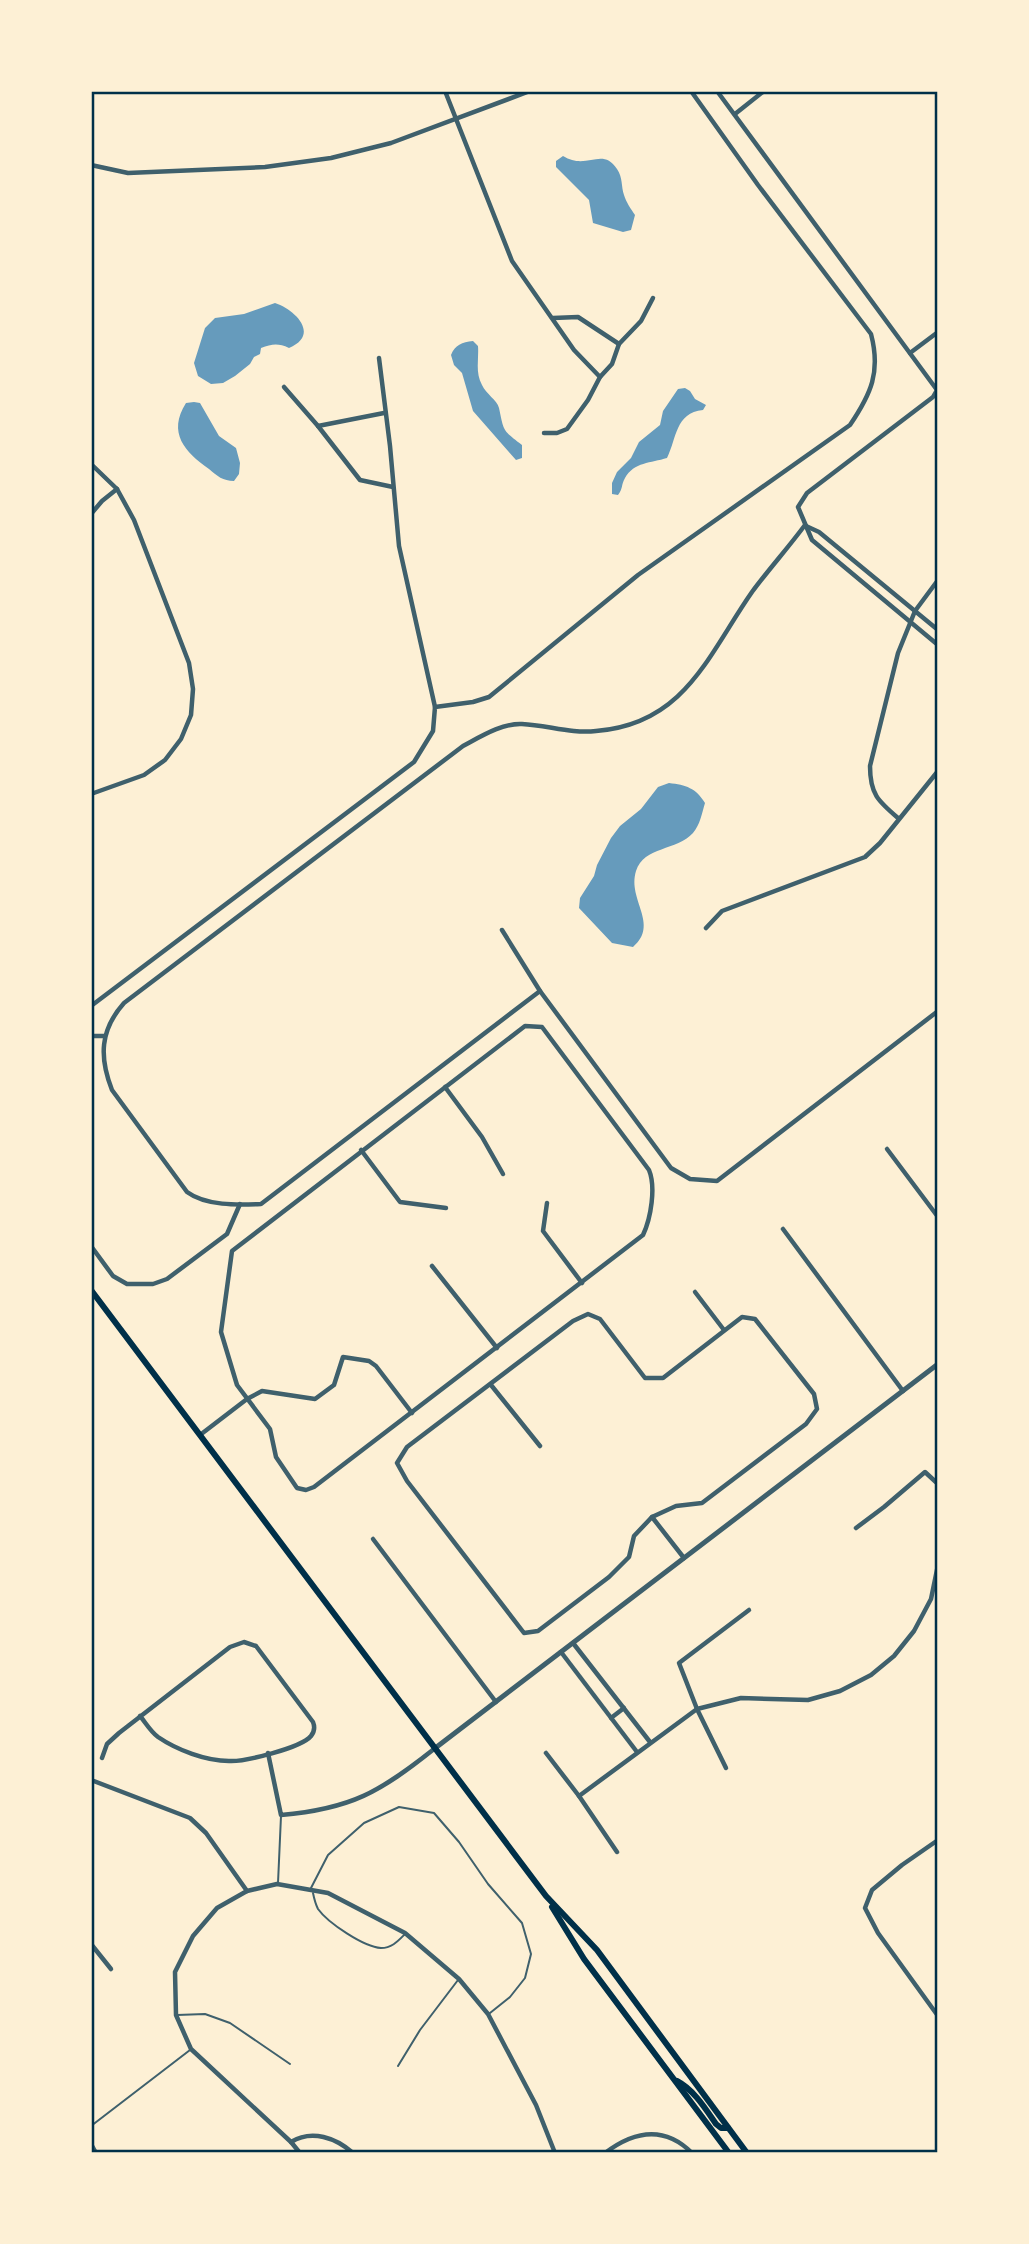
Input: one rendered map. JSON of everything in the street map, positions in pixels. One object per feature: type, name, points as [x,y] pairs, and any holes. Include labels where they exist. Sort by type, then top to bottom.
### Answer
[{"type":"main road","points":[[91,1290],[434,1749],[546,1896],[597,1950],[747,2153]]},
{"type":"main road","points":[[546,1896],[584,1959],[729,2153]]},
{"type":"main road","points":[[675,2080],[686,2086],[720,2128],[728,2127]]},
{"type":"street","points":[[445,91],[512,261],[574,350],[600,377]]},
{"type":"street","points":[[91,166],[128,173],[264,167],[331,158],[391,143],[530,91]]},
{"type":"street","points":[[435,707],[489,697],[638,575],[849,425],[867,400],[874,377],[875,351],[871,334],[758,185],[691,91]]},
{"type":"street","points":[[717,91],[937,390],[933,397],[807,493],[799,507],[812,540],[938,645]]},
{"type":"street","points":[[735,114],[764,91]]},
{"type":"street","points":[[544,433],[557,433],[567,429],[588,400],[600,377],[612,364],[620,344],[641,321],[653,299]]},
{"type":"street","points":[[553,318],[578,317],[620,344]]},
{"type":"street","points":[[910,353],[938,332]]},
{"type":"street","points":[[91,1006],[414,762],[433,731],[435,707],[399,546],[379,358]]},
{"type":"street","points":[[284,387],[360,480],[393,487]]},
{"type":"street","points":[[318,426],[384,413]]},
{"type":"street","points":[[91,464],[117,489],[134,520],[189,663],[193,690],[191,715],[181,739],[165,760],[144,775],[91,794]]},
{"type":"street","points":[[91,514],[117,489]]},
{"type":"street","points":[[805,526],[818,532],[938,630]]},
{"type":"street","points":[[540,991],[261,1204],[195,1198],[182,1186],[112,1090],[105,1072],[105,1036],[110,1019],[124,1003],[463,746],[493,731],[520,724],[546,729],[596,732],[624,726],[654,715],[674,702],[691,685],[753,591],[805,526]]},
{"type":"street","points":[[898,818],[879,802],[870,785],[870,766],[898,653],[915,611],[938,580]]},
{"type":"street","points":[[706,928],[722,911],[865,857],[880,843],[938,771]]},
{"type":"street","points":[[502,930],[540,991],[671,1168],[690,1179],[717,1181],[938,1011]]},
{"type":"street","points":[[525,1026],[542,1027],[649,1170],[653,1180],[647,1227],[643,1235],[582,1283],[314,1487],[306,1490],[298,1488],[276,1457],[270,1429],[237,1385],[221,1332],[232,1251],[444,1087],[525,1026]]},
{"type":"street","points":[[91,1037],[105,1036]]},
{"type":"street","points":[[444,1087],[482,1137],[503,1174]]},
{"type":"street","points":[[361,1150],[400,1202],[446,1208]]},
{"type":"street","points":[[887,1150],[938,1217]]},
{"type":"street","points":[[547,1203],[543,1231],[582,1283]]},
{"type":"street","points":[[91,1247],[113,1276],[127,1284],[153,1284],[166,1279],[228,1234],[240,1204]]},
{"type":"street","points":[[783,1229],[903,1391]]},
{"type":"street","points":[[432,1266],[497,1348]]},
{"type":"street","points":[[695,1292],[724,1330]]},
{"type":"street","points":[[588,1314],[600,1319],[645,1378],[663,1378],[741,1317],[755,1319],[814,1394],[817,1409],[806,1424],[702,1503],[676,1506],[652,1517],[634,1536],[629,1557],[609,1577],[538,1631],[524,1633],[407,1481],[397,1464],[407,1447],[491,1385],[573,1321],[588,1314]]},
{"type":"street","points":[[200,1435],[247,1399],[262,1391],[315,1399],[334,1385],[343,1357],[369,1361],[376,1366],[411,1413]]},
{"type":"street","points":[[268,1753],[281,1815],[348,1804],[380,1789],[938,1364]]},
{"type":"street","points":[[491,1385],[540,1446]]},
{"type":"street","points":[[856,1528],[925,1472],[938,1484]]},
{"type":"street","points":[[652,1517],[684,1558]]},
{"type":"street","points":[[373,1539],[496,1702]]},
{"type":"street","points":[[579,1796],[697,1709],[741,1698],[808,1700],[840,1691],[871,1675],[894,1656],[914,1631],[931,1599],[938,1565]]},
{"type":"street","points":[[726,1768],[697,1709],[679,1663],[749,1610]]},
{"type":"street","points":[[102,1758],[107,1744],[140,1716],[230,1647],[244,1642],[256,1646],[313,1721],[313,1733],[305,1742],[243,1761],[228,1762],[188,1751],[158,1737],[140,1716]]},
{"type":"street","points":[[573,1643],[650,1742]]},
{"type":"street","points":[[561,1652],[637,1752]]},
{"type":"street","points":[[611,1718],[624,1708]]},
{"type":"street","points":[[547,1753],[617,1852]]},
{"type":"street","points":[[91,1780],[190,1818],[206,1833],[247,1891]]},
{"type":"street","points":[[938,1840],[872,1889],[865,1908],[878,1933],[938,2016]]},
{"type":"street","points":[[300,2153],[191,2049],[176,2015],[176,1972],[193,1936],[217,1908],[247,1891],[278,1884],[328,1893],[405,1933],[459,1979],[488,2014],[536,2105],[555,2153]]},
{"type":"street","points":[[91,1944],[110,1969]]},
{"type":"street","points":[[605,2153],[629,2137],[651,2134],[677,2140],[692,2153]]},
{"type":"street","points":[[291,2142],[305,2136],[324,2136],[339,2142],[353,2153]]},
{"type":"street","points":[[91,2144],[96,2153]]},
{"type":"lane","points":[[405,1933],[396,1944],[382,1948],[368,1944],[334,1924],[318,1909],[311,1889],[328,1855],[364,1823],[399,1807],[434,1813],[459,1842],[488,1884],[522,1923],[531,1954],[525,1978],[510,1997],[488,2014]]},
{"type":"lane","points":[[278,1884],[281,1815]]},
{"type":"lane","points":[[398,2066],[420,2030],[459,1979]]},
{"type":"lane","points":[[176,2015],[205,2014],[230,2022],[290,2064]]},
{"type":"lane","points":[[91,2126],[191,2049]]},
{"type":"water","points":[[563,156],[579,161],[606,159],[611,162],[619,172],[625,198],[635,215],[631,230],[623,232],[593,223],[589,200],[556,167],[556,161]]},
{"type":"water","points":[[275,303],[290,311],[302,323],[303,336],[298,343],[289,348],[275,345],[261,348],[260,354],[254,357],[250,364],[223,383],[211,384],[198,376],[194,363],[205,328],[215,318],[244,314]]},
{"type":"water","points":[[473,341],[478,346],[480,380],[498,405],[505,430],[522,445],[522,458],[516,460],[473,411],[462,373],[454,365],[451,355],[459,345]]},
{"type":"water","points":[[685,388],[695,399],[706,405],[703,410],[694,412],[682,421],[667,458],[633,469],[625,478],[618,495],[612,494],[612,483],[617,472],[631,458],[639,442],[660,425],[663,411],[678,389]]},
{"type":"water","points":[[186,403],[200,403],[219,436],[236,448],[240,463],[239,474],[234,481],[215,474],[193,456],[181,441],[178,424],[181,414]]},
{"type":"water","points":[[669,783],[685,786],[698,794],[705,803],[701,819],[686,839],[653,853],[640,863],[634,882],[644,930],[633,947],[612,943],[579,908],[580,898],[620,826],[641,809],[658,787]]}]
